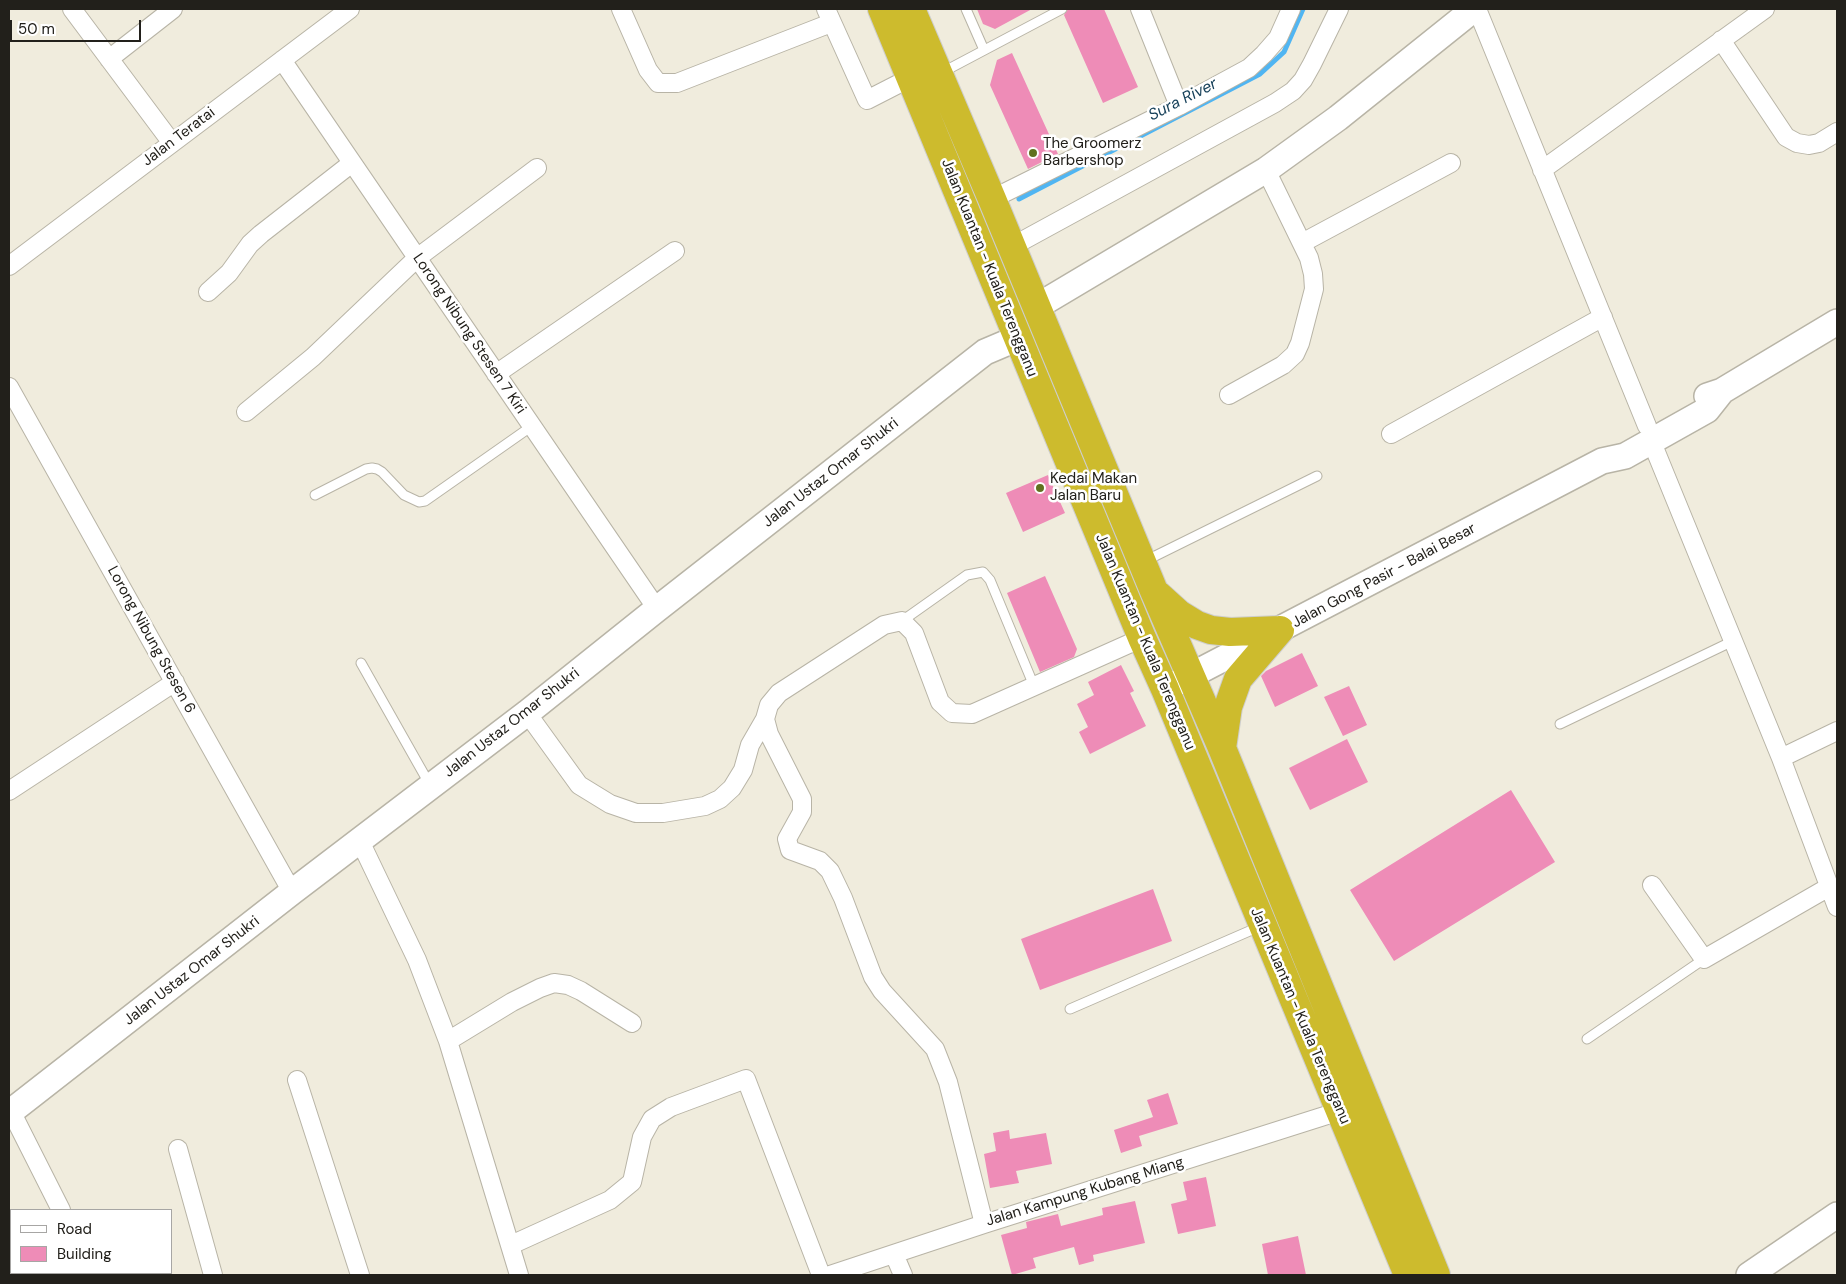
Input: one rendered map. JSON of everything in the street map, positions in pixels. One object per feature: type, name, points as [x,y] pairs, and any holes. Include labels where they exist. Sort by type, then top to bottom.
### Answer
[{"type":"highway","name":"Jalan Kuantan - Kuala Terengganu","points":[[882,9],[1408,1275]]},
{"type":"highway","name":"Jalan Kuantan - Kuala Terengganu","points":[[911,9],[1154,592],[1222,748],[1436,1275]]},
{"type":"highway","points":[[1154,592],[1180,614],[1197,625],[1211,630],[1230,632],[1280,630]]},
{"type":"highway","points":[[1222,748],[1228,707],[1238,679],[1280,630]]},
{"type":"street","points":[[72,9],[172,143]]},
{"type":"street","points":[[109,59],[172,9]]},
{"type":"street","name":"Jalan Teratai","points":[[9,266],[350,9]]},
{"type":"street","points":[[622,9],[648,70],[658,83],[677,83],[829,16],[867,100],[910,78]]},
{"type":"street","points":[[1140,9],[1179,106]]},
{"type":"street","points":[[992,200],[1179,106],[1249,68],[1278,38],[1291,9]]},
{"type":"street","points":[[1011,247],[1275,103],[1293,91],[1303,80],[1312,64],[1339,9]]},
{"type":"street","points":[[1036,307],[1266,170],[1338,118],[1476,9],[1781,758],[1837,907]]},
{"type":"street","points":[[1542,170],[1765,9]]},
{"type":"street","points":[[1721,40],[1786,137],[1797,143],[1809,145],[1819,143],[1837,132]]},
{"type":"street","name":"Lorong Nibung Stesen 7 Kiri","points":[[282,60],[657,609]]},
{"type":"street","points":[[208,292],[229,273],[250,244],[261,234],[352,163]]},
{"type":"street","points":[[1302,243],[1451,163]]},
{"type":"street","points":[[246,412],[313,357],[417,258],[537,168]]},
{"type":"street","points":[[1229,395],[1283,365],[1295,354],[1300,343],[1314,289],[1313,274],[1302,243],[1266,170]]},
{"type":"street","points":[[496,374],[675,251]]},
{"type":"street","points":[[1391,434],[1603,317]]},
{"type":"street","name":"Jalan Gong Pasir - Balai Besar","points":[[1165,689],[1602,461],[1625,456],[1649,433],[1707,410],[1722,391],[1837,322]]},
{"type":"street","name":"Jalan Ustaz Omar Shukri","points":[[10,1112],[292,892],[527,713],[985,352],[1018,338]]},
{"type":"street","name":"Lorong Nibung Stesen 6","points":[[9,387],[292,892]]},
{"type":"street","points":[[527,713],[579,785],[610,804],[636,813],[663,813],[705,806],[720,799],[732,788],[743,770],[750,745],[766,719],[769,705],[778,693],[884,625],[902,621],[914,633],[940,702],[952,713],[972,714],[1142,638]]},
{"type":"street","points":[[9,792],[174,682]]},
{"type":"street","points":[[766,719],[769,734],[802,799],[802,812],[787,839],[790,850],[820,861],[830,871],[843,898],[873,977],[882,991],[935,1049],[948,1082],[984,1224]]},
{"type":"street","points":[[1781,758],[1837,731]]},
{"type":"street","points":[[360,841],[417,960],[448,1041],[519,1275]]},
{"type":"street","points":[[1652,885],[1704,959],[1829,887]]},
{"type":"street","points":[[448,1041],[512,1002],[554,983],[568,985],[581,991],[632,1023]]},
{"type":"street","points":[[511,1246],[610,1200],[632,1182],[642,1137],[652,1119],[671,1107],[746,1079],[821,1275]]},
{"type":"street","points":[[297,1080],[360,1275]]},
{"type":"street","name":"Jalan Kampung Kubang Miang","points":[[830,1275],[1340,1111]]},
{"type":"street","points":[[10,1112],[60,1209]]},
{"type":"street","points":[[178,1149],[213,1275]]},
{"type":"street","points":[[1749,1275],[1837,1214]]},
{"type":"street","points":[[894,1254],[903,1275]]},
{"type":"lane","points":[[966,9],[984,50]]},
{"type":"lane","points":[[938,75],[1051,11],[1062,9]]},
{"type":"lane","points":[[315,495],[366,469],[372,468],[382,472],[404,495],[419,502],[425,501],[532,426]]},
{"type":"lane","points":[[1142,563],[1317,476]]},
{"type":"lane","points":[[902,621],[967,575],[983,572],[990,580],[1034,686]]},
{"type":"lane","points":[[1560,724],[1733,641]]},
{"type":"lane","points":[[361,663],[431,787]]},
{"type":"lane","points":[[1070,1009],[1263,926]]},
{"type":"lane","points":[[1587,1040],[1704,959]]},
{"type":"building","points":[[977,9],[1032,9],[995,29],[983,24]]},
{"type":"building","points":[[1068,9],[1104,9],[1138,87],[1103,103],[1064,15]]},
{"type":"building","points":[[1012,53],[1058,154],[1028,169],[990,85],[997,60]]},
{"type":"building","points":[[1048,475],[1065,513],[1023,532],[1006,493]]},
{"type":"building","points":[[1045,576],[1077,649],[1074,657],[1040,672],[1007,593]]},
{"type":"building","points":[[1302,653],[1318,686],[1275,707],[1261,676],[1266,671]]},
{"type":"building","points":[[1121,665],[1134,691],[1130,693],[1146,726],[1090,754],[1079,732],[1088,727],[1077,704],[1094,695],[1088,682]]},
{"type":"building","points":[[1349,686],[1367,725],[1343,736],[1324,697]]},
{"type":"building","points":[[1347,739],[1368,782],[1310,810],[1289,768]]},
{"type":"building","points":[[1511,790],[1555,862],[1394,961],[1350,890]]},
{"type":"building","points":[[1153,889],[1172,941],[1040,990],[1021,939]]},
{"type":"building","points":[[1168,1093],[1178,1124],[1139,1136],[1142,1146],[1121,1153],[1114,1130],[1153,1117],[1147,1100]]},
{"type":"building","points":[[1009,1130],[1010,1139],[1046,1133],[1052,1164],[1016,1171],[1019,1183],[990,1188],[984,1154],[996,1151],[993,1133]]},
{"type":"building","points":[[1206,1177],[1216,1226],[1178,1234],[1171,1204],[1187,1200],[1183,1182]]},
{"type":"building","points":[[1135,1201],[1145,1243],[1093,1255],[1094,1261],[1079,1265],[1074,1247],[1033,1258],[1036,1268],[1012,1275],[1001,1235],[1027,1228],[1026,1222],[1058,1214],[1061,1226],[1103,1215],[1102,1208]]},
{"type":"building","points":[[1298,1236],[1306,1275],[1268,1275],[1262,1244]]},
{"type":"waterway","name":"Sura River","points":[[1019,199],[1260,74],[1284,52],[1303,9]]},
{"type":"place","name":"The Groomerz Barbershop","points":[[1033,153]]},
{"type":"place","name":"Kedai Makan Jalan Baru","points":[[1040,488]]}]
